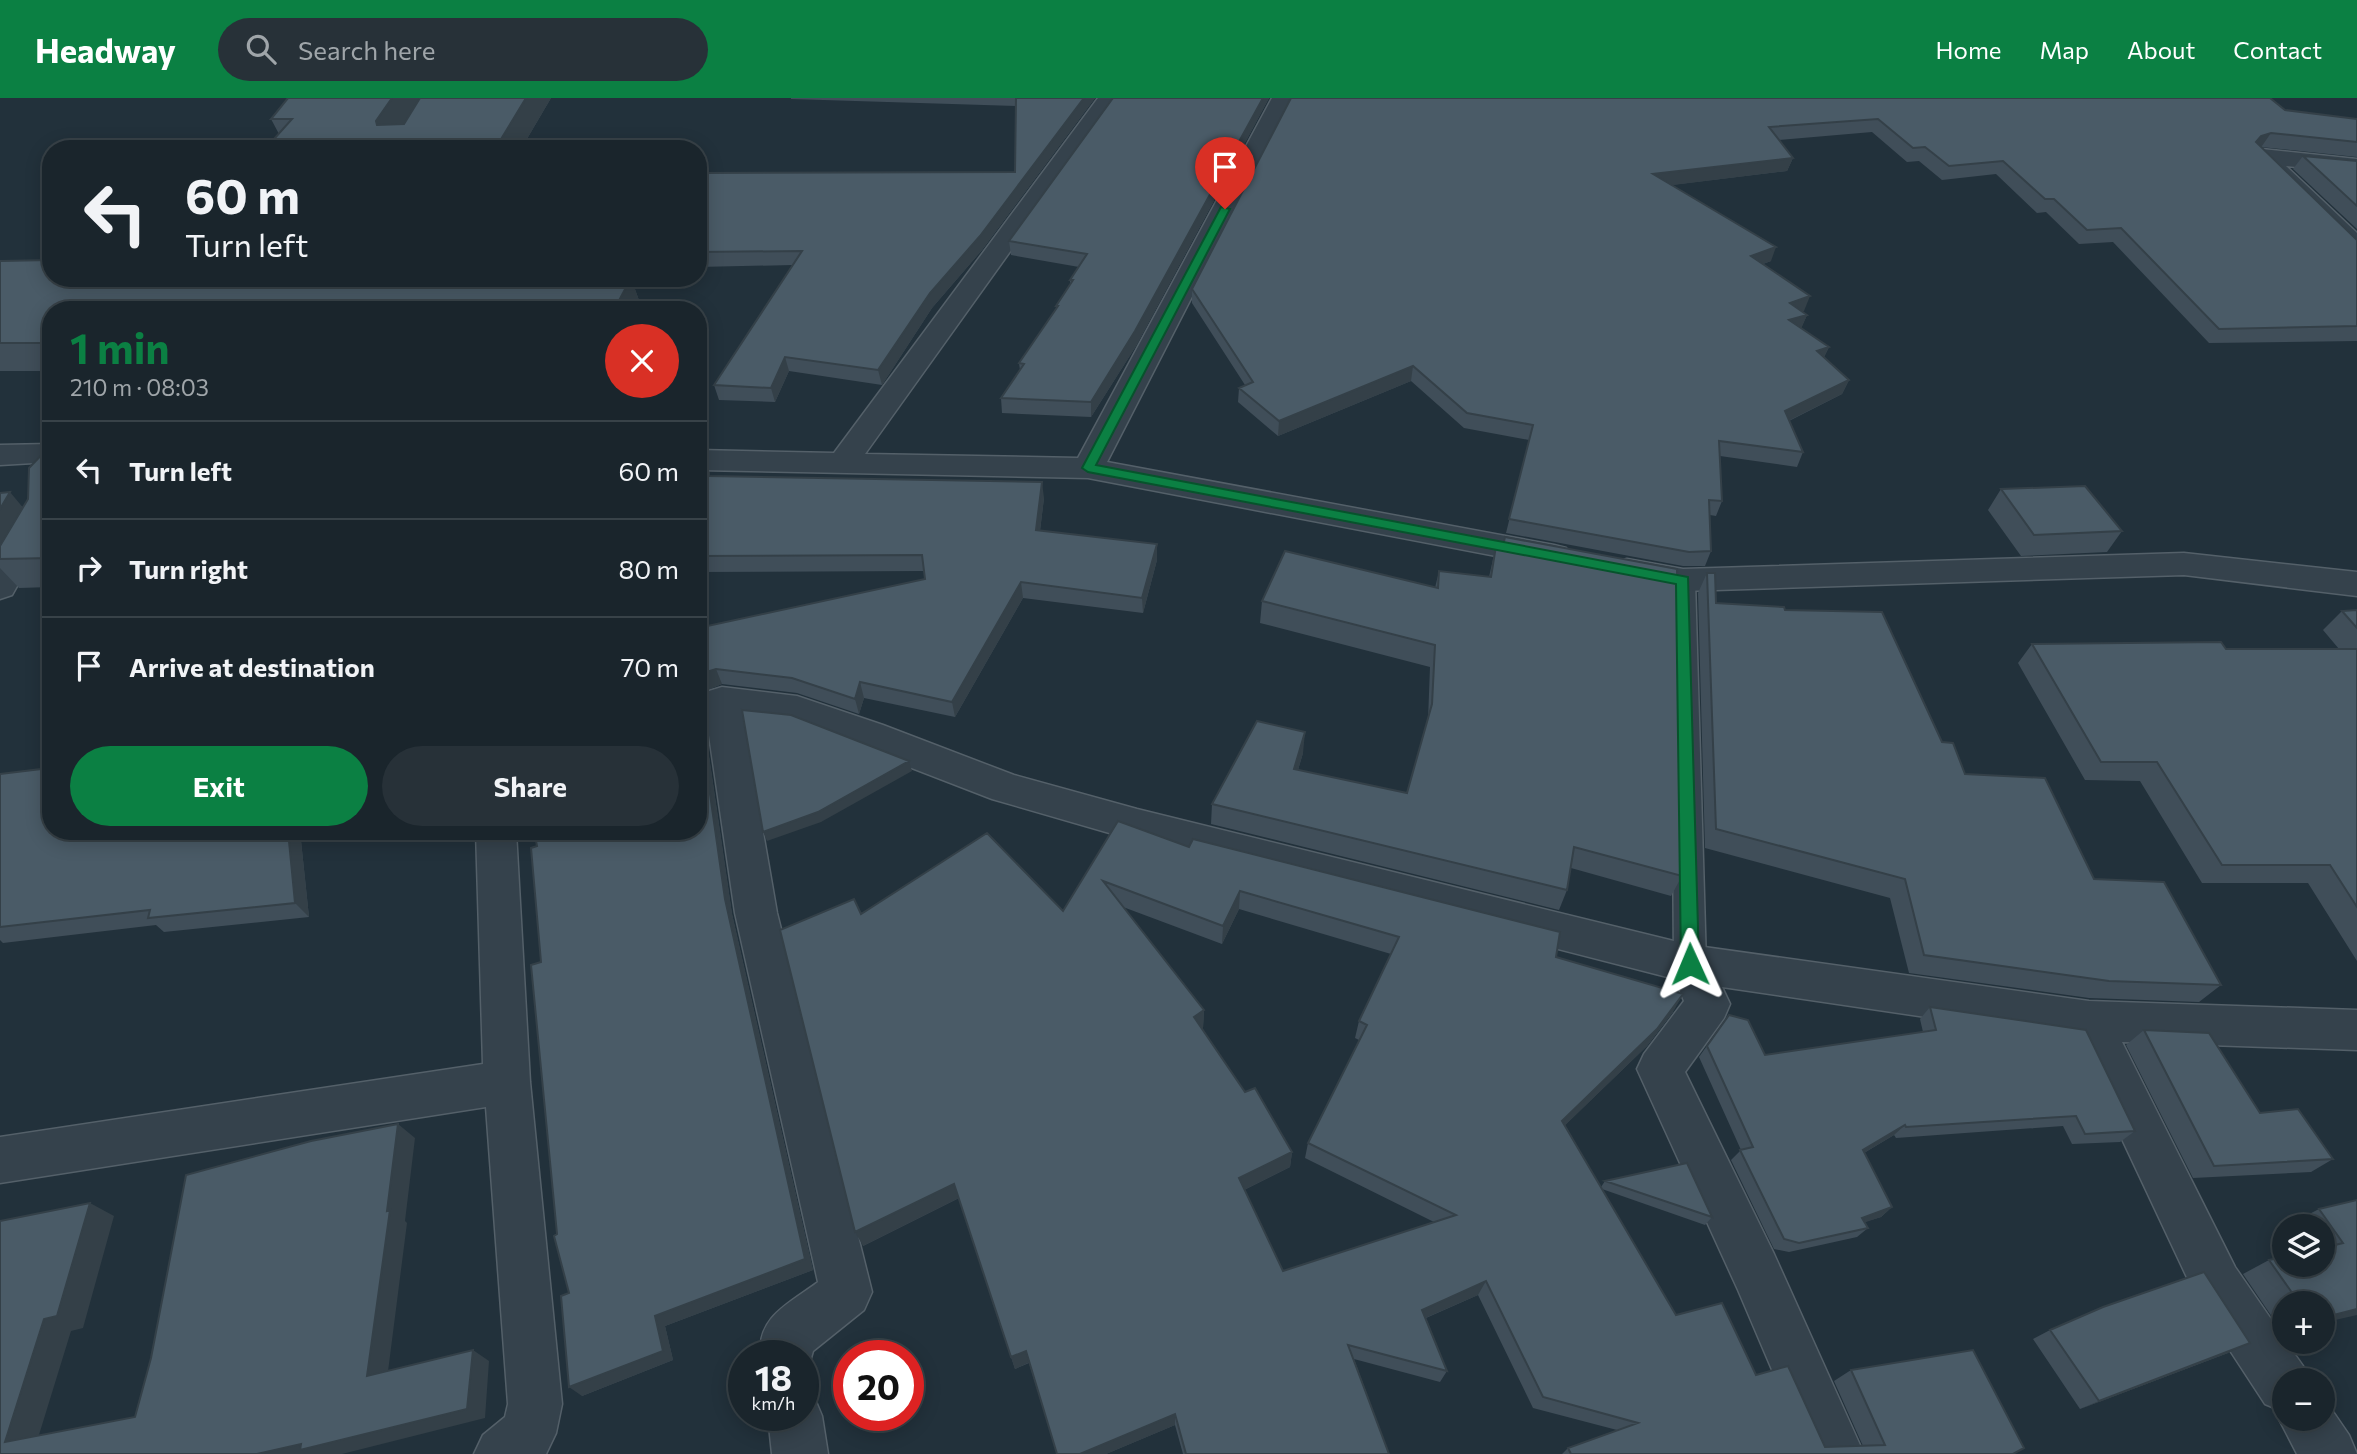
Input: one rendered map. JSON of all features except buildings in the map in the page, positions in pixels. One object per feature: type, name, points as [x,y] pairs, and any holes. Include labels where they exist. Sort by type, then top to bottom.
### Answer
[{"type":"street","points":[[843,463],[1110,98]]},
{"type":"street","points":[[1088,468],[1283,98]]},
{"type":"street","points":[[2357,166],[2262,156],[2357,247]]},
{"type":"street","points":[[0,455],[42,453]]},
{"type":"street","points":[[707,460],[1088,468],[1683,580],[2184,564],[2357,584]]},
{"type":"street","points":[[0,587],[42,513]]},
{"type":"street","points":[[785,1340],[846,1292],[756,913],[722,701],[797,710],[870,734],[1006,788],[1137,825],[1690,964],[2089,1021],[2357,1030]]},
{"type":"street","points":[[496,840],[507,1082],[535,1404],[529,1433],[502,1454]]},
{"type":"street","points":[[1690,964],[1708,1004],[1660,1069],[1756,1272],[1836,1454]]},
{"type":"street","points":[[2089,1021],[2217,1285],[2273,1368]]},
{"type":"street","points":[[0,1160],[507,1082]]},
{"type":"street","points":[[797,1431],[800,1454]]},
{"type":"street","points":[[2314,1431],[2330,1454]]},
{"type":"lane","points":[[1683,580],[1690,964]]},
{"type":"route","points":[[1225,209],[1088,468],[1683,580],[1690,964]]}]
